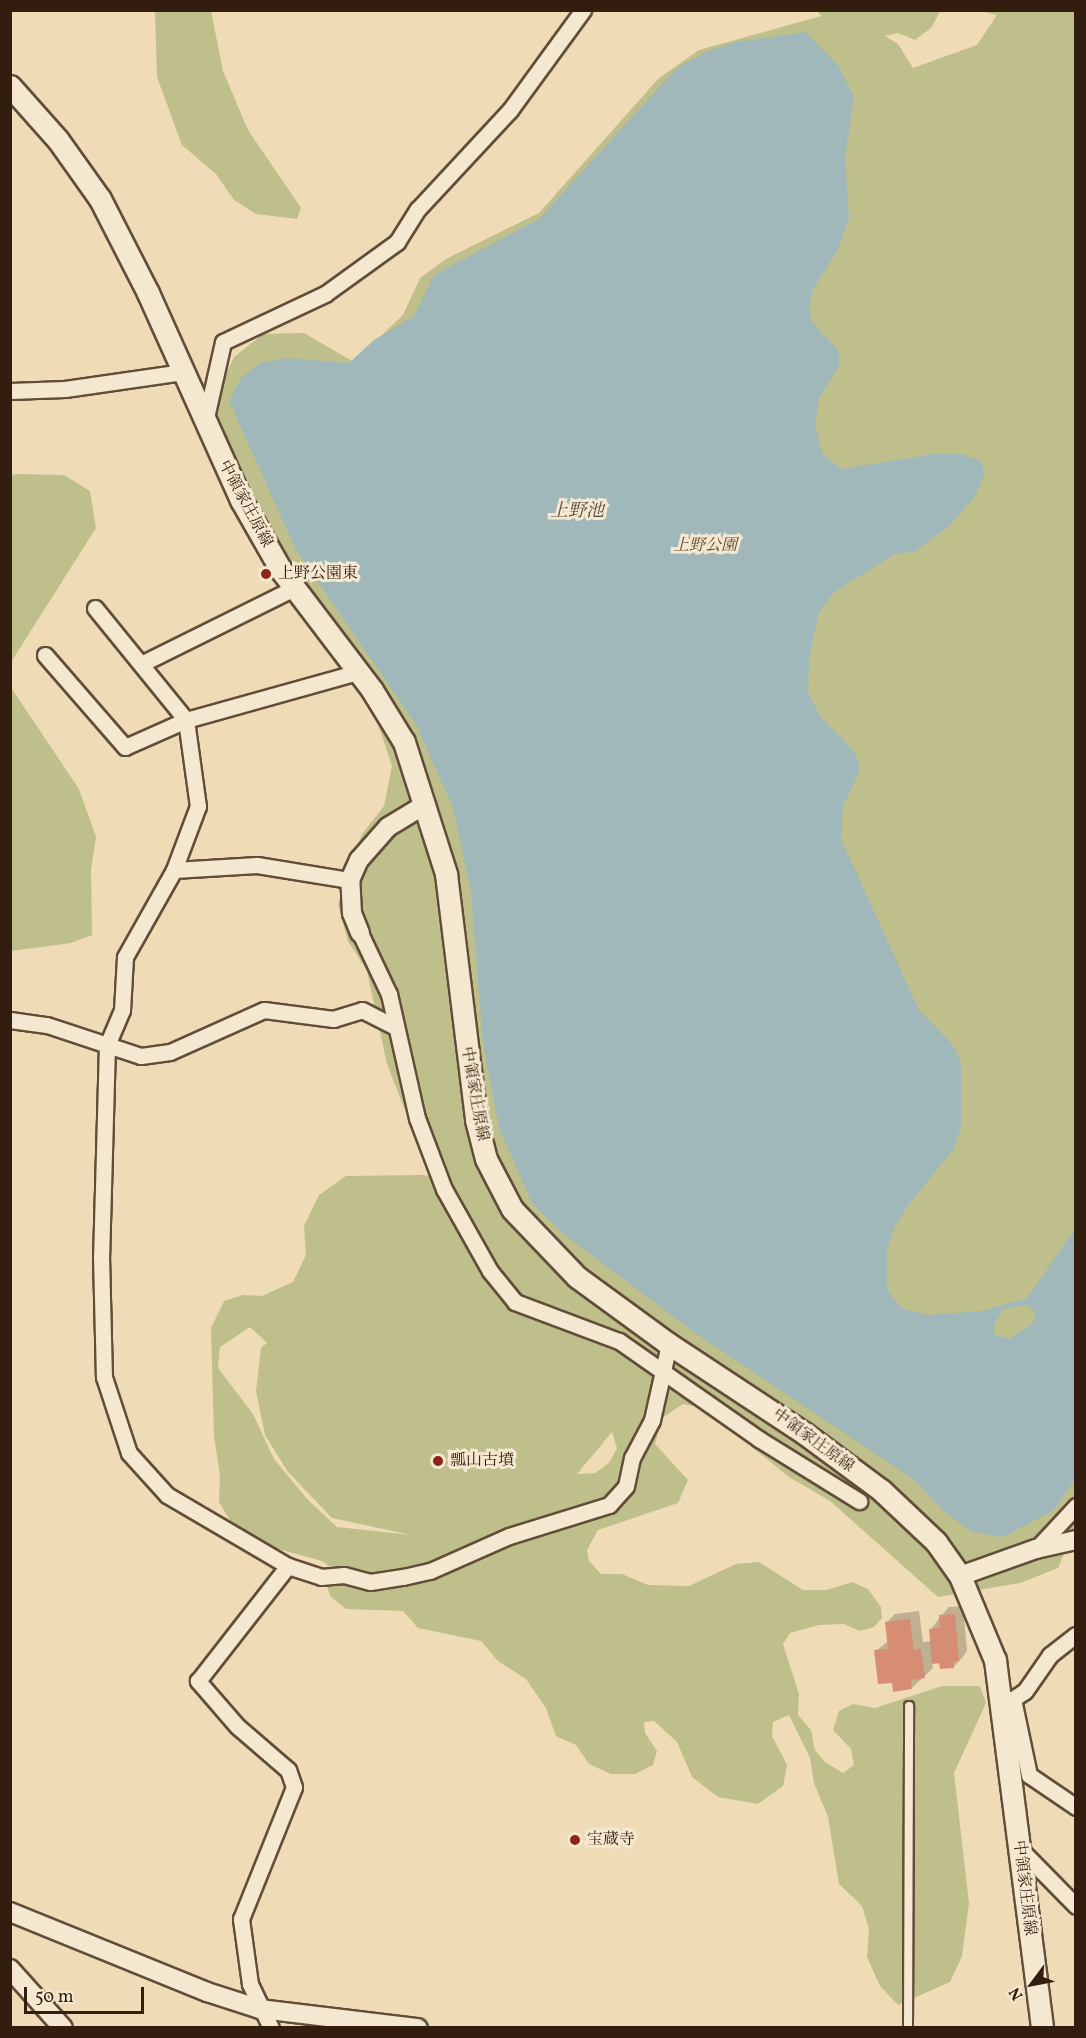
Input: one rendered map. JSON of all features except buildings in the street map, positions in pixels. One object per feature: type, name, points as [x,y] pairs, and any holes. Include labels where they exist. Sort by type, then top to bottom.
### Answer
[{"type":"main road","name":"中領家庄原線","points":[[10,86],[58,140],[100,199],[241,500],[294,588],[358,672],[404,742],[426,804],[446,874],[466,1056],[486,1159],[512,1209],[577,1277],[669,1344],[804,1432],[881,1491],[936,1542],[960,1576],[995,1660],[1006,1700],[1019,1848],[1042,2028]]},
{"type":"street","points":[[205,422],[223,342],[325,294],[397,242],[417,209],[510,110],[583,10]]},
{"type":"street","points":[[10,391],[65,389],[183,372]]},
{"type":"street","points":[[141,664],[294,588]]},
{"type":"street","points":[[95,608],[186,720],[198,806],[174,870],[125,957],[122,1010],[107,1045],[101,1267],[104,1377],[117,1426],[129,1453],[167,1495],[288,1566],[321,1576],[344,1575],[370,1582],[430,1571],[509,1536],[609,1505],[626,1486],[632,1458],[652,1420],[660,1371],[669,1344]]},
{"type":"street","points":[[45,655],[125,747],[186,720],[358,672]]},
{"type":"street","points":[[426,804],[388,827],[370,844],[350,880],[351,913],[389,994],[394,1026],[417,1118],[444,1189],[496,1279],[515,1302],[619,1341],[660,1371],[859,1501]]},
{"type":"street","points":[[174,870],[257,865],[350,880]]},
{"type":"street","points":[[10,1020],[47,1025],[141,1056],[170,1052],[264,1010],[333,1019],[362,1010],[394,1026]]},
{"type":"street","points":[[1036,1549],[1076,1506]]},
{"type":"street","points":[[960,1576],[1036,1549],[1076,1540]]},
{"type":"street","points":[[271,2028],[250,1984],[241,1919],[294,1787],[288,1770],[237,1726],[198,1682],[288,1566]]},
{"type":"street","points":[[1076,1635],[1050,1655],[1024,1691],[1006,1700],[1029,1775],[1076,1807]]},
{"type":"street","points":[[1019,1848],[1076,1906]]},
{"type":"street","points":[[10,1912],[207,1992],[260,2009],[418,2028]]},
{"type":"street","points":[[12,1976],[63,2028]]},
{"type":"lane","points":[[908,2028],[909,1706]]},
{"type":"green space","points":[[155,11],[211,11],[223,71],[248,130],[301,208],[297,219],[256,214],[234,200],[216,174],[182,145],[157,77]]},
{"type":"green space","name":"上野公園","points":[[817,11],[950,11],[940,12],[931,28],[915,40],[898,33],[885,36],[898,44],[913,68],[977,45],[997,15],[980,11],[1075,11],[1075,1527],[1058,1568],[1020,1583],[938,1597],[830,1501],[789,1477],[704,1408],[683,1404],[662,1418],[655,1444],[688,1480],[678,1503],[598,1530],[587,1550],[589,1561],[601,1574],[622,1574],[648,1585],[689,1586],[736,1564],[759,1562],[803,1590],[827,1590],[852,1582],[868,1589],[881,1607],[882,1618],[874,1627],[860,1631],[844,1624],[819,1625],[790,1633],[783,1644],[799,1694],[798,1715],[811,1730],[815,1750],[825,1762],[843,1773],[854,1765],[851,1749],[833,1730],[839,1711],[853,1704],[875,1708],[942,1686],[980,1686],[986,1703],[954,1773],[969,1903],[962,1956],[950,1982],[898,2005],[880,1986],[867,1957],[869,1929],[862,1906],[839,1884],[828,1817],[814,1783],[810,1758],[789,1715],[773,1722],[772,1736],[787,1765],[783,1786],[758,1804],[718,1797],[692,1777],[677,1742],[654,1721],[644,1722],[645,1733],[657,1751],[653,1765],[635,1774],[611,1774],[589,1764],[576,1745],[556,1736],[546,1708],[526,1679],[498,1661],[481,1641],[418,1628],[403,1611],[346,1609],[330,1596],[326,1583],[330,1567],[322,1561],[264,1545],[234,1527],[219,1502],[220,1476],[214,1436],[211,1328],[224,1301],[243,1295],[262,1296],[293,1282],[306,1255],[304,1226],[319,1195],[346,1176],[424,1175],[444,1181],[404,1108],[387,1064],[367,971],[348,941],[338,905],[349,861],[363,833],[384,806],[392,766],[376,718],[342,657],[224,469],[212,405],[234,357],[263,334],[304,333],[354,362],[403,315],[420,278],[446,259],[539,213],[658,79],[699,50],[821,16]],"holes":[[[250,1327],[267,1343],[261,1348],[256,1391],[265,1435],[288,1472],[332,1518],[411,1535],[337,1527],[308,1500],[274,1459],[253,1414],[218,1368],[220,1347]],[[612,1432],[617,1448],[609,1463],[595,1473],[577,1474]]]},
{"type":"green space","points":[[16,474],[64,475],[90,491],[96,528],[11,662],[10,476]]},
{"type":"green space","points":[[10,673],[12,689],[79,789],[96,837],[91,870],[92,935],[71,943],[11,951]]},
{"type":"water","name":"上野池","points":[[806,32],[839,67],[854,97],[845,159],[849,218],[837,251],[812,291],[809,306],[812,322],[839,351],[839,366],[819,398],[815,426],[823,455],[842,469],[934,454],[962,454],[982,462],[984,475],[976,495],[950,525],[916,551],[893,555],[833,593],[819,613],[809,657],[808,692],[819,715],[856,754],[860,770],[843,806],[841,839],[919,1010],[953,1045],[961,1063],[961,1127],[953,1150],[906,1208],[895,1227],[887,1250],[887,1290],[901,1308],[927,1315],[982,1311],[1027,1298],[1075,1229],[1075,1479],[1054,1510],[1003,1537],[972,1532],[946,1513],[912,1478],[695,1333],[561,1232],[532,1203],[499,1128],[483,1043],[471,892],[453,807],[415,723],[296,550],[229,401],[241,378],[260,363],[287,358],[349,363],[374,340],[414,316],[434,275],[539,219],[676,69],[703,53],[736,42]],"holes":[[[1026,1305],[1033,1309],[1035,1318],[1031,1325],[1009,1339],[994,1334],[994,1325],[1003,1309]]]},
{"type":"place","name":"上野公園東","points":[[266,574]]},
{"type":"place","name":"瓢山古墳","points":[[438,1461]]},
{"type":"place","name":"宝蔵寺","points":[[575,1840]]}]
